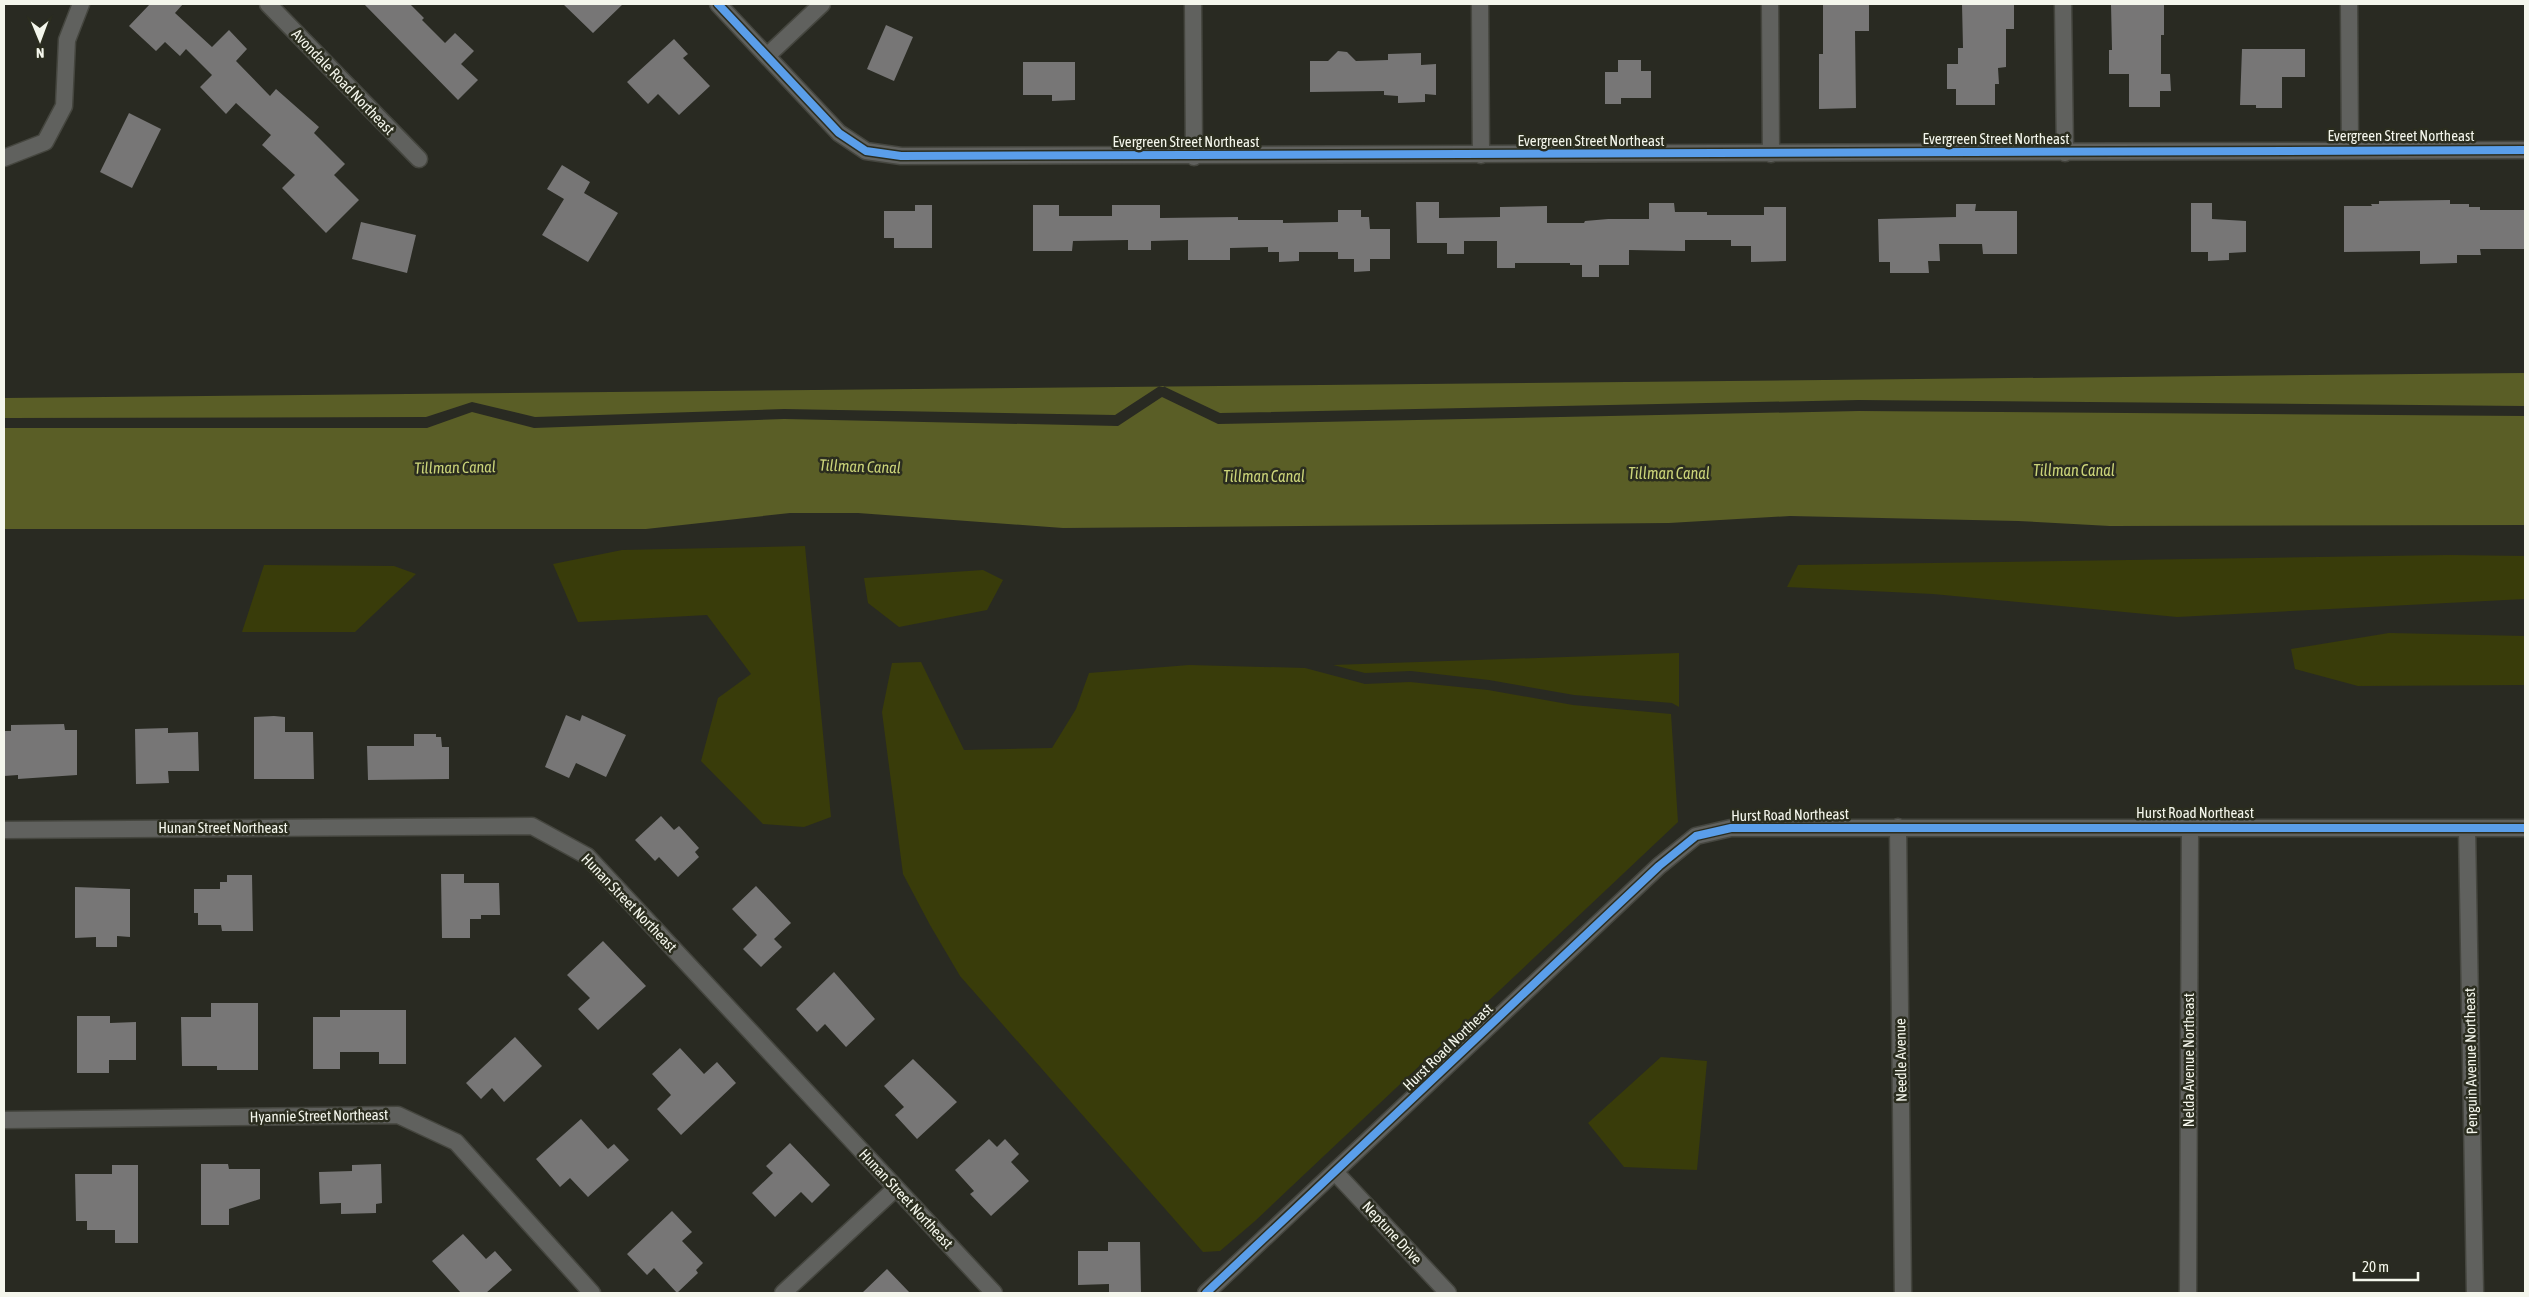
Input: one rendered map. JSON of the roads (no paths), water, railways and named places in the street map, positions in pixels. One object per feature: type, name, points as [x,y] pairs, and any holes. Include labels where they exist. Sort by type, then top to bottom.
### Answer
[{"type":"street","points":[[4,158],[45,142],[64,106],[68,40],[82,4]]},
{"type":"street","name":"Avondale Road Northeast","points":[[268,4],[419,159]]},
{"type":"street","name":"Evergreen Street Northeast","points":[[718,4],[768,55],[839,133],[866,151],[901,156],[1194,157],[2525,150]]},
{"type":"street","points":[[768,55],[822,4]]},
{"type":"street","points":[[1194,4],[1194,157]]},
{"type":"street","points":[[1480,4],[1480,155]]},
{"type":"street","points":[[1770,4],[1771,154]]},
{"type":"street","points":[[2063,4],[2065,153]]},
{"type":"street","points":[[2349,4],[2350,150]]},
{"type":"street","name":"Hunan Street Northeast","points":[[4,830],[532,826],[587,856],[994,1293]]},
{"type":"street","name":"Nelda Avenue Northeast","points":[[2188,1293],[2190,827]]},
{"type":"street","name":"Hurst Road Northeast","points":[[1206,1293],[1652,872],[1696,836],[1731,828],[2525,828]]},
{"type":"street","name":"Needle Avenue","points":[[1898,828],[1903,1293]]},
{"type":"street","name":"Penguin Avenue Northeast","points":[[2467,828],[2475,1293]]},
{"type":"street","name":"Hyannie Street Northeast","points":[[4,1120],[398,1115],[456,1142],[592,1293]]},
{"type":"street","name":"Neptune Drive","points":[[1336,1172],[1448,1293]]},
{"type":"street","points":[[784,1293],[896,1188]]},
{"type":"water","points":[[2525,373],[2525,406],[1859,400],[1220,413],[1164,386]]},
{"type":"water","points":[[1158,387],[1115,415],[784,409],[535,417],[472,402],[426,417],[4,418],[4,398]]},
{"type":"water","name":"Tillman Canal","points":[[1162,397],[1218,424],[1859,411],[2525,416],[2525,525],[2110,526],[2018,521],[1790,516],[1669,523],[1063,528],[858,513],[790,513],[646,529],[4,529],[4,428],[427,428],[472,412],[534,428],[784,419],[1118,426]]}]
